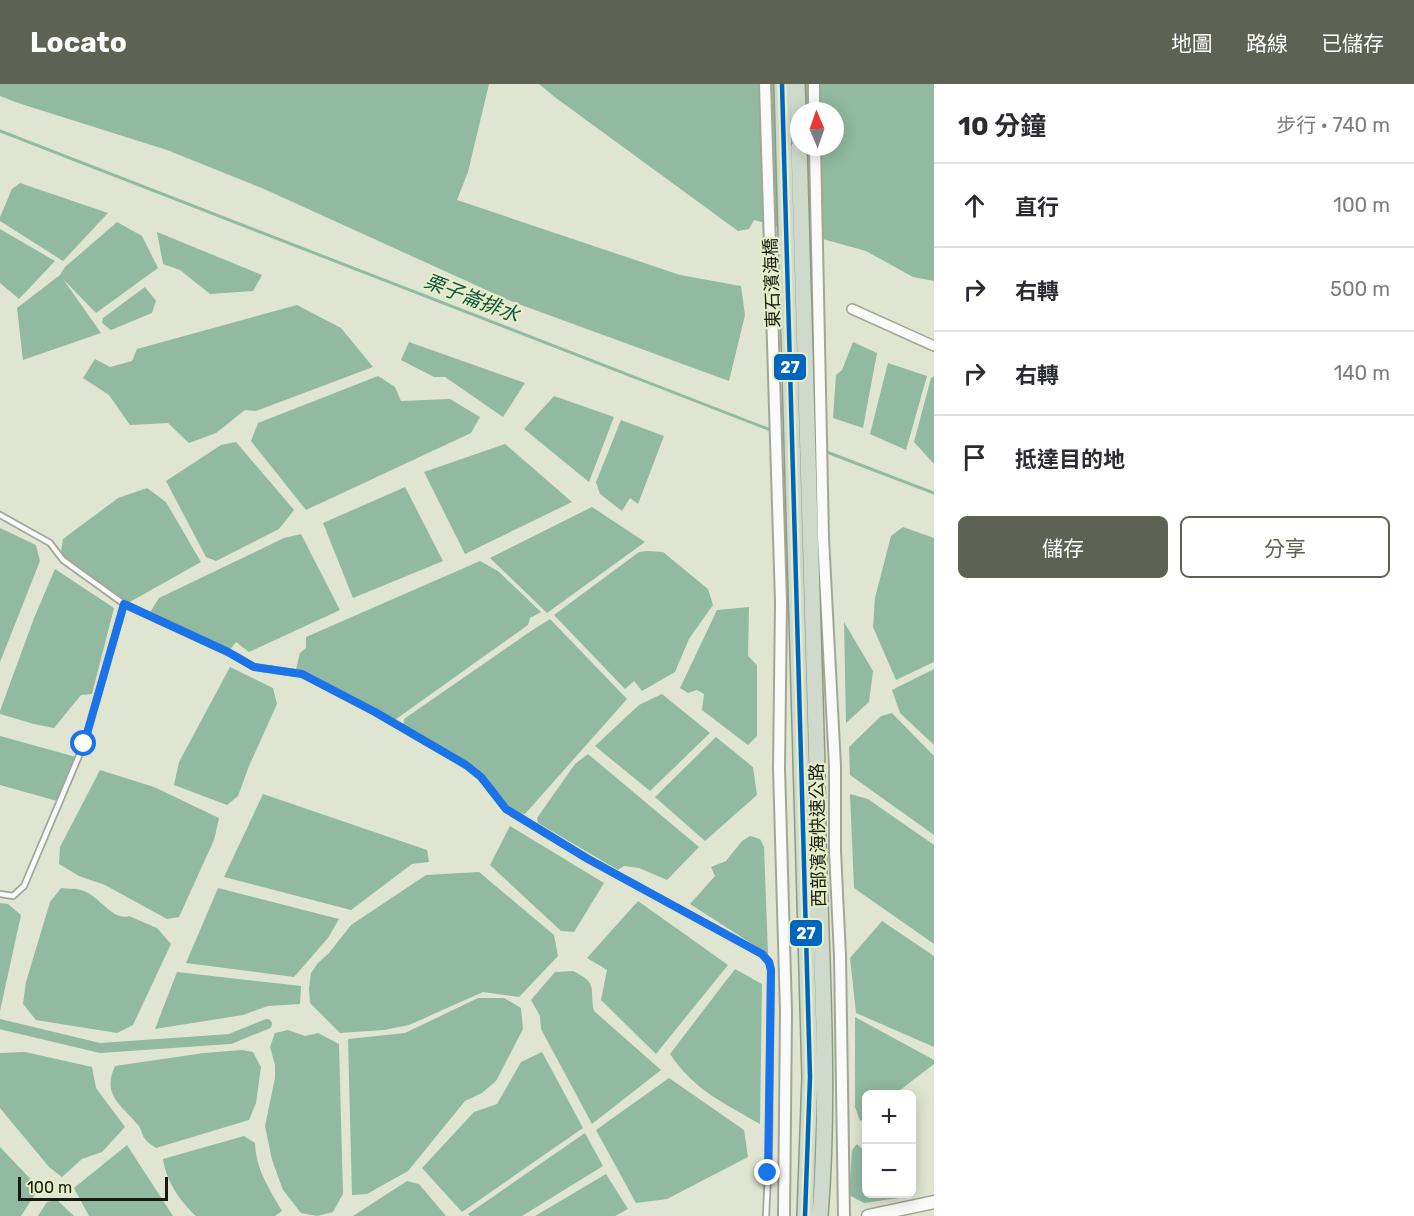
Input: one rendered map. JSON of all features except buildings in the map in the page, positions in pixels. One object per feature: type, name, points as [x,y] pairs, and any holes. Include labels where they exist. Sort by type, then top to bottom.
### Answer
[{"type":"highway","name":"東石濱海橋","points":[[782,84],[794,526]]},
{"type":"highway","points":[[797,84],[798,102]]},
{"type":"highway","name":"東石濱海橋","points":[[799,156],[817,539]]},
{"type":"highway","name":"西部濱海快速公路","points":[[794,526],[813,1210]]},
{"type":"highway","name":"西部濱海快速公路","points":[[813,1210],[825,1077],[817,850],[817,539]]},
{"type":"main road","points":[[868,1216],[934,1202]]},
{"type":"street","name":"東石濱海橋","points":[[765,84],[781,602],[779,768],[786,1012],[784,1216]]},
{"type":"street","points":[[814,84],[814,102]]},
{"type":"street","points":[[815,156],[817,539],[835,766],[844,1216]]},
{"type":"street","points":[[852,309],[934,346]]},
{"type":"lane","points":[[0,515],[50,543],[63,560],[124,604],[228,652],[254,667],[302,674],[375,712],[466,765],[481,777],[506,809],[588,859],[762,954],[769,962],[771,970],[766,1216]]},
{"type":"lane","points":[[0,894],[13,896],[24,886],[84,744],[124,604]]},
{"type":"shaded area","points":[[0,84],[489,84],[468,172],[457,200],[680,275],[741,286],[745,315],[729,381],[513,302],[264,189],[167,150],[0,96]]},
{"type":"shaded area","points":[[539,84],[934,84],[934,281],[913,277],[866,251],[754,220],[749,229],[738,231]]},
{"type":"shaded area","points":[[20,183],[108,213],[63,261],[0,221],[12,189]]},
{"type":"shaded area","points":[[117,222],[142,236],[158,268],[96,313],[63,279],[101,333],[23,360],[17,308],[60,275],[65,267]]},
{"type":"shaded area","points":[[0,229],[55,261],[19,299],[0,283]]},
{"type":"shaded area","points":[[157,232],[262,275],[253,291],[210,294],[180,270],[163,264]]},
{"type":"shaded area","points":[[145,287],[156,301],[152,313],[111,330],[102,323],[103,318]]},
{"type":"shaded area","points":[[297,305],[341,328],[373,367],[256,411],[245,410],[216,433],[189,443],[168,423],[130,425],[109,395],[83,378],[95,359],[110,367],[132,361],[137,349]]},
{"type":"shaded area","points":[[409,342],[525,383],[503,417],[445,377],[434,377],[401,360]]},
{"type":"shaded area","points":[[853,342],[877,353],[863,428],[833,418],[836,375],[842,370]]},
{"type":"shaded area","points":[[888,363],[927,376],[906,450],[870,434]]},
{"type":"shaded area","points":[[378,376],[395,387],[401,401],[450,399],[480,417],[471,433],[306,510],[251,441],[258,423]]},
{"type":"shaded area","points":[[934,376],[934,464],[914,442],[931,378]]},
{"type":"shaded area","points":[[554,396],[614,417],[589,482],[524,429]]},
{"type":"shaded area","points":[[621,420],[664,436],[638,504],[630,498],[622,511],[600,494],[596,482]]},
{"type":"shaded area","points":[[236,442],[294,510],[279,529],[216,561],[206,557],[166,481],[221,445]]},
{"type":"shaded area","points":[[505,444],[572,502],[465,554],[424,472]]},
{"type":"shaded area","points":[[405,487],[443,561],[353,598],[323,523]]},
{"type":"shaded area","points":[[147,488],[166,502],[201,562],[128,603],[60,557],[63,539],[118,498]]},
{"type":"shaded area","points":[[592,507],[645,542],[547,613],[490,558]]},
{"type":"shaded area","points":[[903,527],[934,538],[934,662],[896,680],[873,627],[875,598],[891,536]]},
{"type":"shaded area","points":[[0,528],[36,545],[40,561],[0,662]]},
{"type":"shaded area","points":[[301,534],[340,610],[249,652],[236,642],[228,652],[149,614],[159,598],[284,538]]},
{"type":"shaded area","points":[[639,552],[663,552],[708,589],[713,605],[689,639],[675,672],[642,691],[634,681],[625,689],[554,615]]},
{"type":"shaded area","points":[[480,561],[498,571],[541,612],[530,618],[528,625],[392,722],[295,673],[300,653],[306,648],[306,637]]},
{"type":"shaded area","points":[[55,569],[114,608],[92,694],[81,695],[54,728],[0,714],[0,711],[34,618]]},
{"type":"shaded area","points":[[749,607],[748,656],[757,665],[757,736],[748,745],[702,710],[704,694],[697,690],[688,693],[680,688],[717,610]]},
{"type":"shaded area","points":[[550,619],[627,699],[525,814],[512,812],[474,771],[403,728],[404,719]]},
{"type":"shaded area","points":[[844,622],[873,671],[869,702],[846,723]]},
{"type":"shaded area","points":[[230,667],[273,688],[277,704],[238,796],[227,805],[174,785],[179,762]]},
{"type":"shaded area","points":[[934,669],[934,745],[900,713],[892,690]]},
{"type":"shaded area","points":[[662,694],[710,733],[650,791],[595,746],[639,705]]},
{"type":"shaded area","points":[[892,713],[934,756],[934,835],[850,775],[849,747],[881,716]]},
{"type":"shaded area","points":[[0,736],[76,757],[57,801],[0,785]]},
{"type":"shaded area","points":[[716,737],[753,767],[757,795],[705,841],[655,797]]},
{"type":"shaded area","points":[[588,754],[699,847],[667,880],[639,868],[624,866],[618,870],[538,823],[537,818],[575,764]]},
{"type":"shaded area","points":[[100,770],[154,787],[219,818],[214,840],[179,917],[167,919],[105,885],[79,876],[59,864],[60,847]]},
{"type":"shaded area","points":[[263,794],[427,850],[429,862],[412,864],[351,910],[224,877]]},
{"type":"shaded area","points":[[850,794],[868,799],[934,845],[934,944],[854,888]]},
{"type":"shaded area","points":[[510,826],[604,883],[574,932],[561,931],[490,865]]},
{"type":"shaded area","points":[[750,836],[760,839],[764,847],[768,954],[690,904],[715,876],[711,867],[726,861],[742,841]]},
{"type":"shaded area","points":[[479,872],[554,935],[558,956],[519,997],[483,992],[409,1025],[384,1030],[340,1033],[310,1003],[311,973],[351,925],[426,875]]},
{"type":"shaded area","points":[[61,888],[79,889],[117,915],[129,916],[157,928],[171,944],[133,1025],[117,1033],[36,1020],[23,1004],[26,982],[50,902]]},
{"type":"shaded area","points":[[218,888],[339,919],[328,938],[294,977],[186,963]]},
{"type":"shaded area","points":[[638,901],[728,965],[656,1054],[601,1000],[607,970],[587,958]]},
{"type":"shaded area","points":[[0,903],[8,904],[21,915],[0,1011]]},
{"type":"shaded area","points":[[882,921],[934,956],[934,1047],[856,1013],[850,958]]},
{"type":"shaded area","points":[[735,969],[762,984],[760,1124],[700,1086],[689,1077],[670,1054]]},
{"type":"shaded area","points":[[573,971],[590,983],[594,1011],[661,1070],[592,1124],[541,1029],[540,1016],[531,1000],[555,972]]},
{"type":"shaded area","points":[[177,972],[301,986],[300,1004],[268,1006],[243,1015],[155,1029]]},
{"type":"shaded area","points":[[478,998],[504,998],[521,1008],[523,1029],[496,1081],[482,1093],[465,1101],[408,1171],[367,1194],[352,1195],[348,1039],[405,1033]]},
{"type":"shaded area","points":[[855,1017],[934,1060],[934,1064],[900,1090],[862,1090],[862,1120],[860,1121],[855,1107]]},
{"type":"shaded area","points":[[288,1030],[305,1036],[318,1033],[339,1044],[343,1194],[333,1212],[317,1216],[301,1213],[283,1190],[272,1160],[265,1126],[275,1078],[275,1065],[270,1047],[275,1033]]},
{"type":"shaded area","points":[[242,1050],[253,1052],[261,1067],[256,1103],[249,1120],[156,1148],[145,1139],[139,1126],[112,1093],[111,1076],[115,1066]]},
{"type":"shaded area","points":[[25,1052],[92,1067],[96,1088],[125,1127],[102,1152],[82,1159],[62,1177],[49,1167],[0,1108],[0,1053]]},
{"type":"shaded area","points":[[542,1052],[583,1128],[462,1212],[422,1168],[474,1112],[497,1104],[521,1062]]},
{"type":"shaded area","points":[[669,1078],[744,1130],[748,1157],[667,1199],[636,1203],[596,1130]]},
{"type":"shaded area","points":[[585,1133],[603,1166],[522,1216],[470,1216],[468,1214]]},
{"type":"shaded area","points":[[244,1136],[255,1143],[261,1170],[282,1211],[275,1216],[196,1216],[175,1190],[167,1175],[163,1159]]},
{"type":"shaded area","points":[[857,1144],[862,1148],[862,1198],[899,1198],[864,1203],[849,1195],[852,1150]]},
{"type":"shaded area","points":[[127,1145],[173,1216],[89,1216],[74,1188]]},
{"type":"shaded area","points":[[0,1147],[39,1188],[21,1216],[0,1216]]},
{"type":"shaded area","points":[[606,1174],[628,1209],[615,1216],[535,1216]]},
{"type":"shaded area","points":[[407,1181],[419,1184],[446,1216],[353,1216]]},
{"type":"shaded area","points":[[57,1200],[74,1216],[38,1216],[47,1202]]},
{"type":"waterway","name":"栗子崙排水","points":[[0,131],[773,431]]},
{"type":"waterway","name":"栗子崙排水","points":[[824,451],[934,493]]},
{"type":"waterway","points":[[0,1024],[100,1048],[230,1039],[267,1024]]},
{"type":"transit line","name":"27","points":[[782,84],[810,1077],[805,1216]]},
{"type":"route","points":[[84,744],[124,604],[228,652],[254,667],[302,674],[375,712],[466,765],[481,777],[506,809],[588,859],[762,954],[769,962],[771,970],[768,1173]]}]
